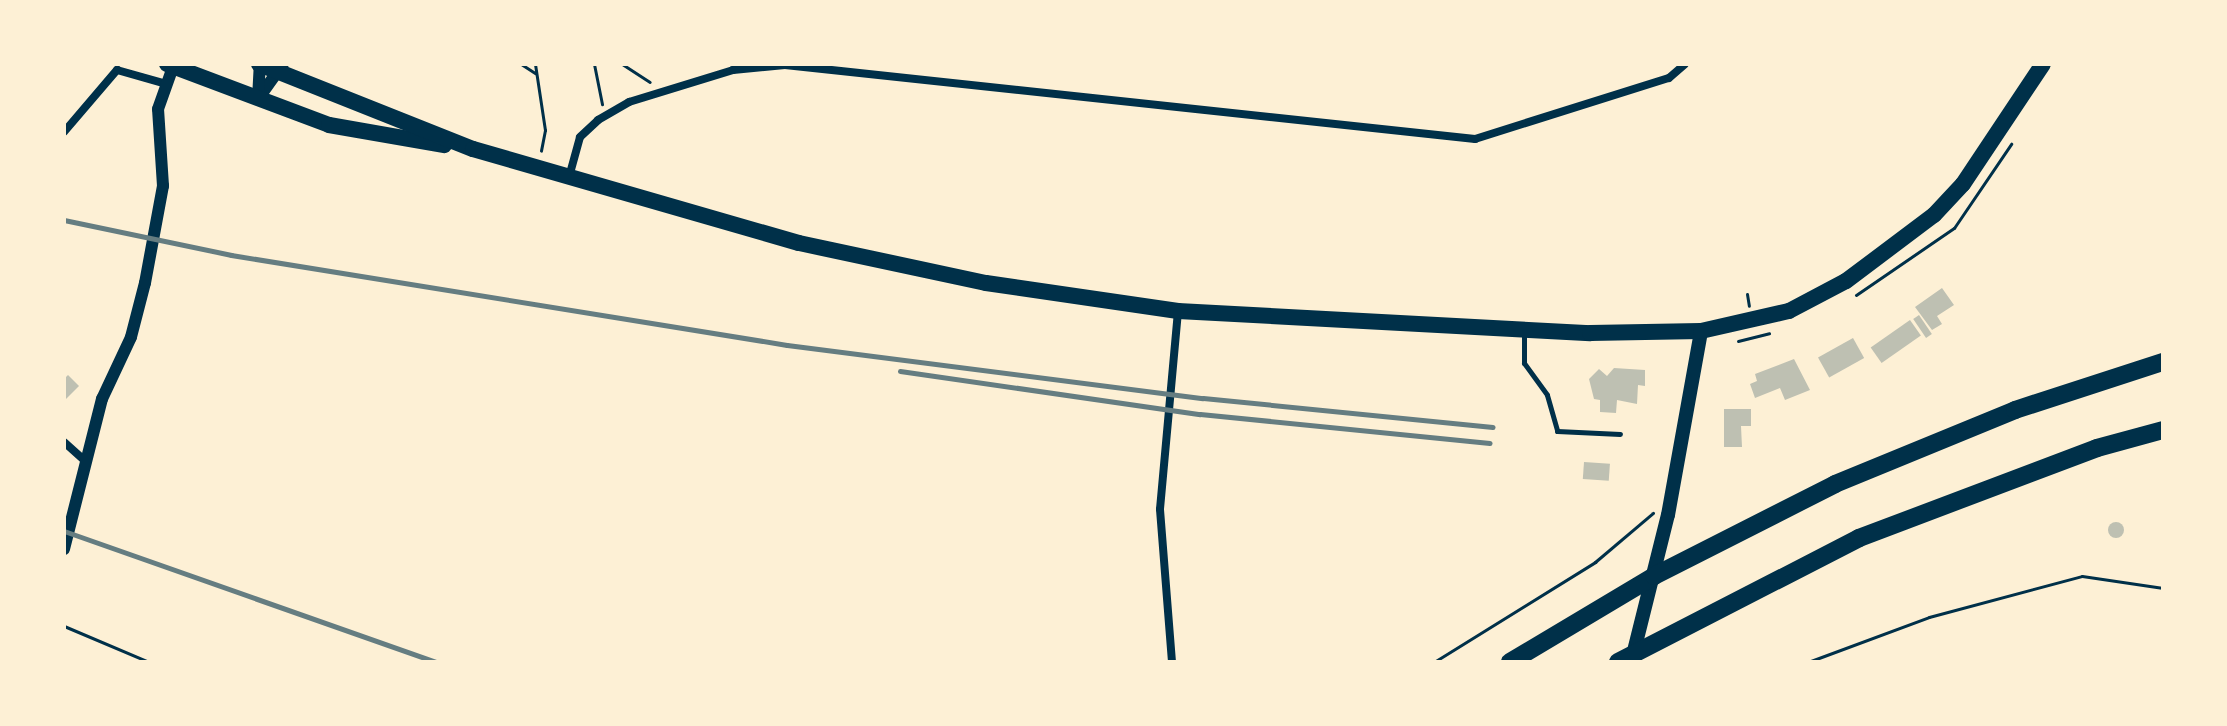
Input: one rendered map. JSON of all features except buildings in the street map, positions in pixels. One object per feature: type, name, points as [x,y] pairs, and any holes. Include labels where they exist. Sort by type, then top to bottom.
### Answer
[{"type":"highway","points":[[1510,662],[1654,576],[1835,484],[1986,421],[2163,362]]},
{"type":"highway","points":[[1618,662],[1859,538],[2097,448],[2163,430]]},
{"type":"main road","points":[[260,64],[282,68],[473,149],[799,243],[986,283],[1178,311],[1524,331],[1701,331],[1789,311],[1890,251],[1963,184],[2043,64]]},
{"type":"main road","points":[[171,65],[258,99],[354,131],[473,149]]},
{"type":"main road","points":[[1632,662],[1668,515],[1701,331]]},
{"type":"street","points":[[258,99],[260,64]]},
{"type":"street","points":[[569,177],[580,137],[605,116],[663,91],[733,70],[785,65],[1475,139],[1669,78],[1685,64]]},
{"type":"street","points":[[64,549],[84,460],[102,399],[131,337],[145,283],[163,186],[155,127],[171,65]]},
{"type":"street","points":[[258,99],[282,68]]},
{"type":"street","points":[[64,132],[117,70],[166,84]]},
{"type":"street","points":[[1172,662],[1160,509],[1178,311]]},
{"type":"street","points":[[64,442],[84,460]]},
{"type":"lane","points":[[1524,331],[1524,363],[1547,395],[1557,431],[1620,434]]},
{"type":"path","points":[[521,64],[536,73]]},
{"type":"path","points":[[535,64],[545,130],[541,151]]},
{"type":"path","points":[[594,64],[605,116]]},
{"type":"path","points":[[622,64],[663,91]]},
{"type":"path","points":[[1434,662],[1595,562],[1671,498]]},
{"type":"path","points":[[1808,662],[1901,628],[2082,576],[2163,588]]},
{"type":"path","points":[[64,626],[149,662]]},
{"type":"railway","points":[[64,220],[231,255],[787,345],[1203,398],[1493,427]]},
{"type":"railway","points":[[900,371],[1200,414],[1490,443]]},
{"type":"railway","points":[[64,531],[436,662]]}]
